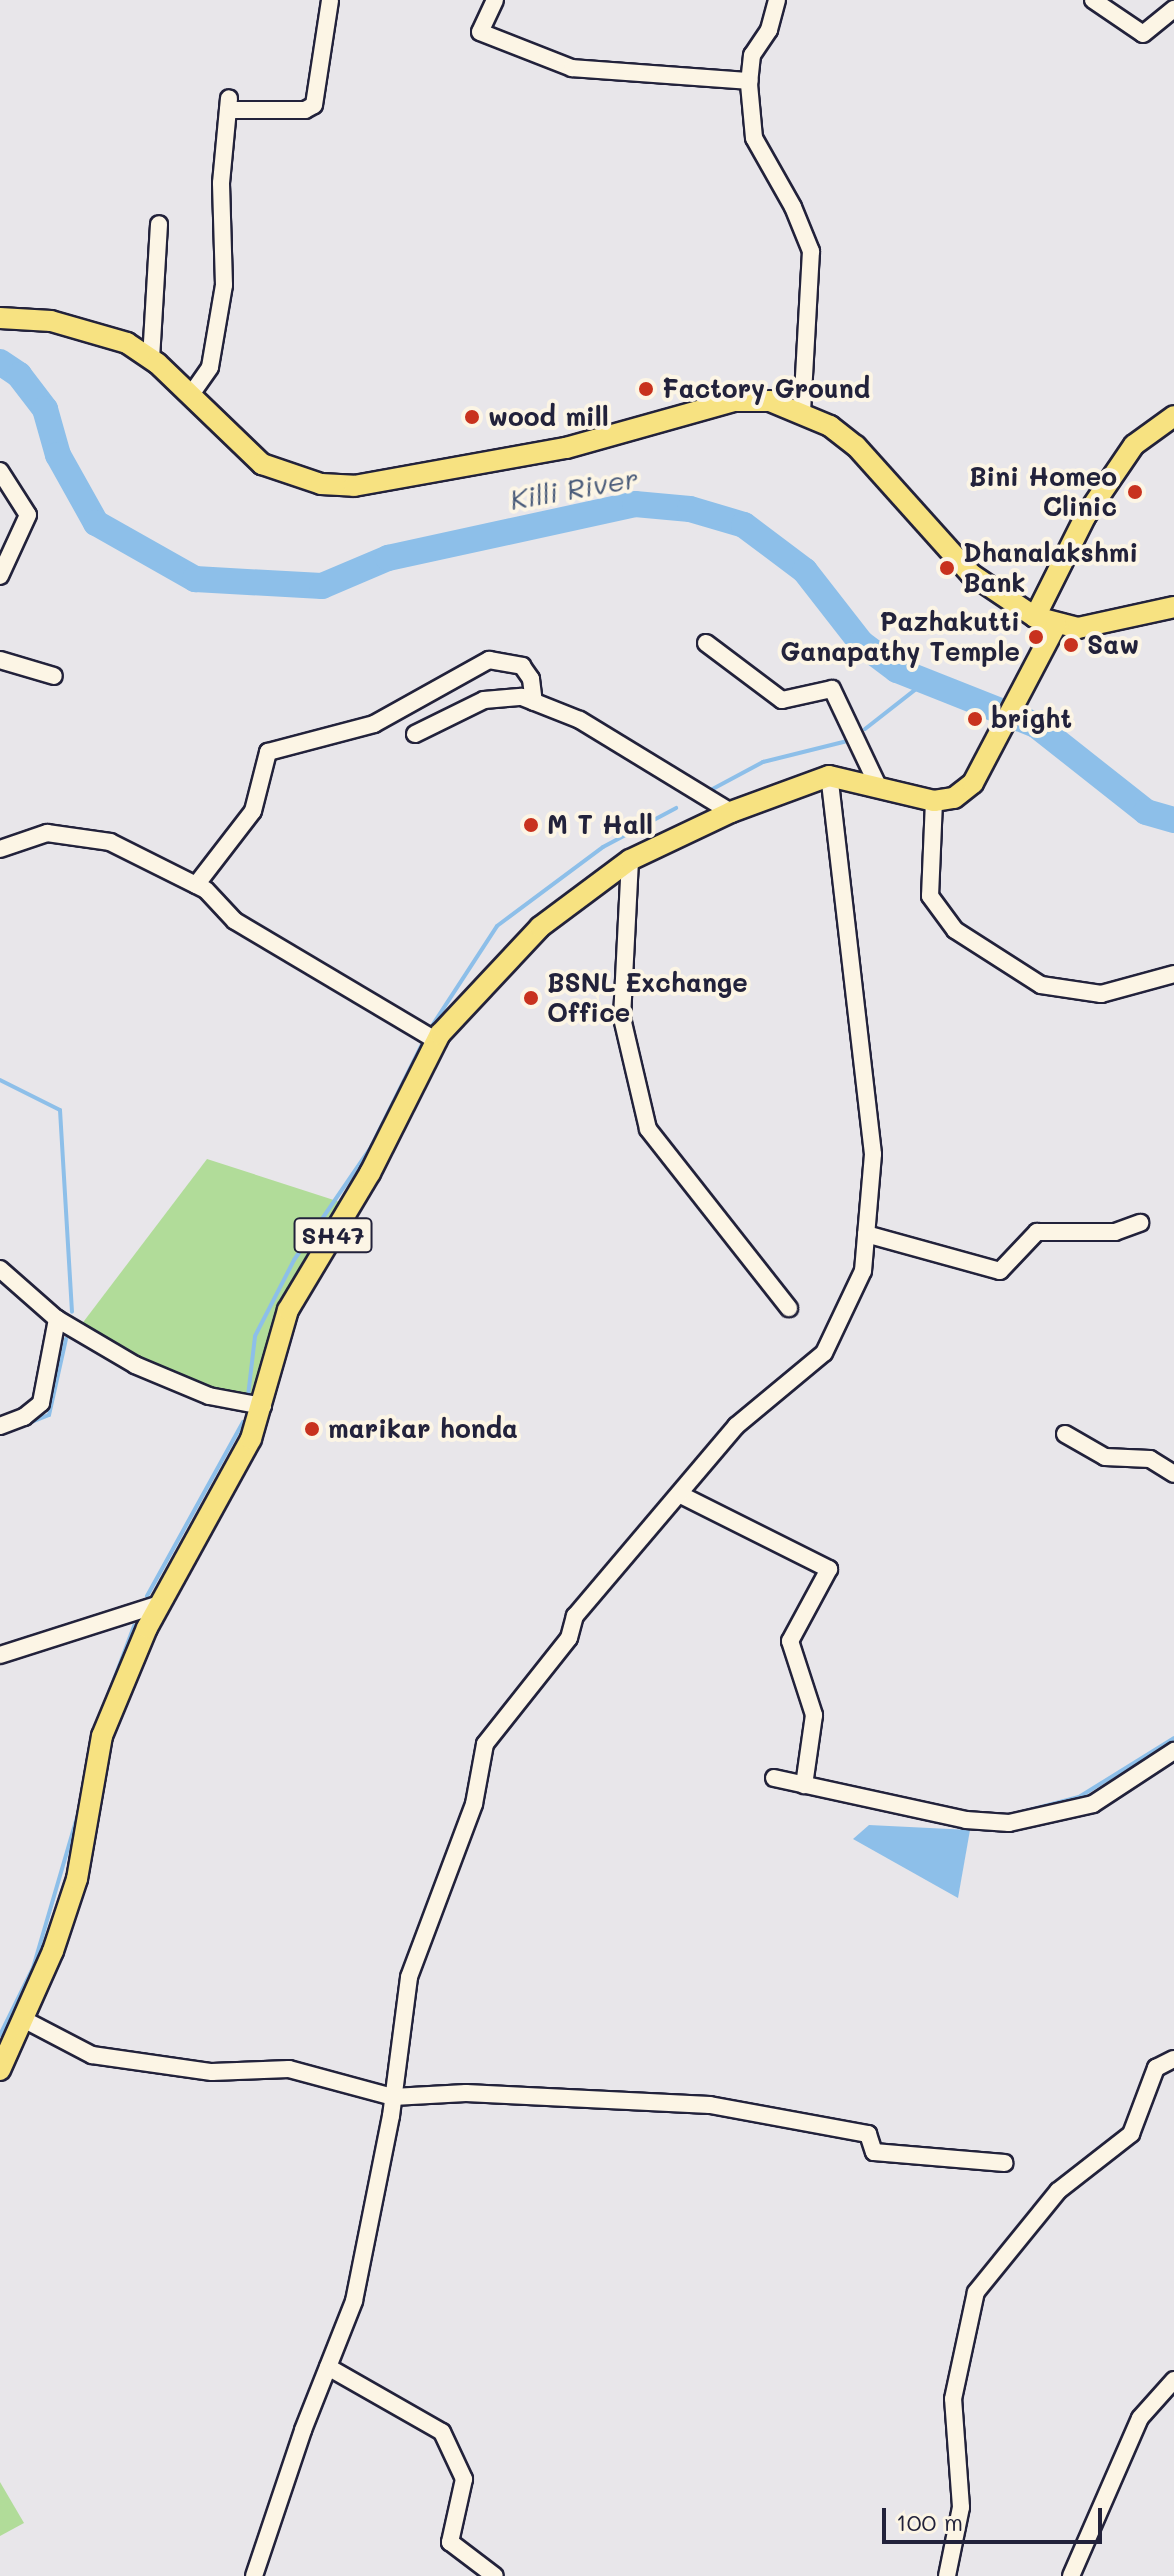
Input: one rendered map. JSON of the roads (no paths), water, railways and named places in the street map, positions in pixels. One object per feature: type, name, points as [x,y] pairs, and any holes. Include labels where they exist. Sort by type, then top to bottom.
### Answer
[{"type":"main road","points":[[0,318],[97,331],[151,359],[262,464],[321,484],[354,486],[566,448],[734,401],[770,401],[802,411],[856,446],[971,574],[1035,617],[1056,625],[1091,626],[1174,607]]},
{"type":"main road","points":[[1035,617],[1085,517],[1134,445],[1174,416]]},
{"type":"main road","points":[[829,776],[934,801],[954,798],[973,783],[1056,625]]},
{"type":"main road","name":"SH47","points":[[0,2070],[77,1879],[102,1736],[157,1605],[251,1439],[263,1406],[288,1310],[370,1173],[437,1041],[466,1003],[540,927],[630,860],[731,812],[829,776]]},
{"type":"street","points":[[190,396],[210,367],[225,255],[221,183],[228,104],[305,110],[314,105],[330,0]]},
{"type":"street","points":[[777,0],[769,30],[752,55],[750,81],[754,138],[793,207],[811,251],[802,411]]},
{"type":"street","points":[[1093,0],[1143,34],[1174,9]]},
{"type":"street","points":[[491,1],[480,32],[572,68],[750,81]]},
{"type":"street","points":[[151,359],[159,224]]},
{"type":"street","points":[[0,471],[28,515],[0,576]]},
{"type":"street","points":[[706,643],[782,700],[832,689],[879,788]]},
{"type":"street","points":[[0,660],[54,676]]},
{"type":"street","points":[[196,885],[253,811],[268,752],[374,724],[489,660],[522,666],[531,679],[534,702]]},
{"type":"street","points":[[415,734],[484,700],[506,695],[580,720],[731,812]]},
{"type":"street","points":[[254,2576],[354,2301],[393,2097],[409,1977],[474,1804],[485,1744],[569,1638],[575,1616],[736,1426],[824,1353],[863,1271],[873,1154],[829,776]]},
{"type":"street","points":[[934,801],[930,896],[955,930],[1041,985],[1101,994],[1174,974]]},
{"type":"street","points":[[0,849],[47,833],[110,842],[196,885],[235,921],[437,1041]]},
{"type":"street","points":[[630,860],[622,1018],[648,1129],[789,1308]]},
{"type":"street","points":[[866,1234],[1000,1271],[1037,1232],[1115,1232],[1140,1223]]},
{"type":"street","points":[[0,1269],[57,1319],[135,1365],[209,1396],[263,1406]]},
{"type":"street","points":[[0,1426],[24,1417],[41,1403],[57,1319]]},
{"type":"street","points":[[1065,1434],[1105,1457],[1150,1459],[1174,1474]]},
{"type":"street","points":[[679,1494],[829,1569],[790,1641],[814,1715],[804,1785]]},
{"type":"street","points":[[0,1655],[157,1605]]},
{"type":"street","points":[[774,1778],[966,1820],[1009,1823],[1093,1804],[1174,1751]]},
{"type":"street","points":[[23,2019],[92,2055],[212,2072],[289,2069],[393,2097],[466,2093],[710,2105],[868,2134],[874,2152],[1005,2163]]},
{"type":"street","points":[[947,2576],[961,2507],[953,2399],[976,2292],[1058,2191],[1131,2134],[1156,2068],[1174,2059]]},
{"type":"street","points":[[328,2367],[442,2432],[464,2479],[450,2542],[495,2576]]},
{"type":"street","points":[[1071,2576],[1140,2418],[1174,2380]]},
{"type":"water","points":[[869,1825],[970,1830],[958,1898],[853,1839]]},
{"type":"waterway","name":"Killi River","points":[[0,362],[19,375],[45,409],[58,455],[96,523],[195,579],[322,586],[388,558],[635,504],[690,509],[744,525],[805,571],[861,643],[897,670],[1036,725],[1146,812],[1174,820]]},
{"type":"waterway","points":[[865,729],[925,682]]},
{"type":"waterway","points":[[707,792],[763,762],[851,740]]},
{"type":"waterway","points":[[428,1032],[497,926],[603,847],[676,808]]},
{"type":"waterway","points":[[248,1396],[255,1336],[294,1260],[371,1147],[424,1040]]},
{"type":"waterway","points":[[0,1080],[60,1110],[72,1312]]},
{"type":"waterway","points":[[24,1425],[49,1415],[66,1339]]},
{"type":"waterway","points":[[147,1596],[243,1422]]},
{"type":"waterway","points":[[103,1709],[134,1626]]},
{"type":"waterway","points":[[1018,1813],[1079,1797],[1174,1738]]},
{"type":"waterway","points":[[0,2035],[33,1968],[80,1807]]},
{"type":"place","name":"Factory Ground","points":[[646,389]]},
{"type":"place","name":"wood mill","points":[[472,417]]},
{"type":"place","name":"Bini Homeo Clinic","points":[[1135,492]]},
{"type":"place","name":"Dhanalakshmi Bank","points":[[947,568]]},
{"type":"place","name":"Pazhakutti Ganapathy Temple","points":[[1036,637]]},
{"type":"place","name":"Saw","points":[[1071,645]]},
{"type":"place","name":"bright","points":[[975,719]]},
{"type":"place","name":"M T Hall","points":[[531,825]]},
{"type":"place","name":"BSNL Exchange Office","points":[[531,998]]},
{"type":"place","name":"marikar honda","points":[[312,1429]]}]
